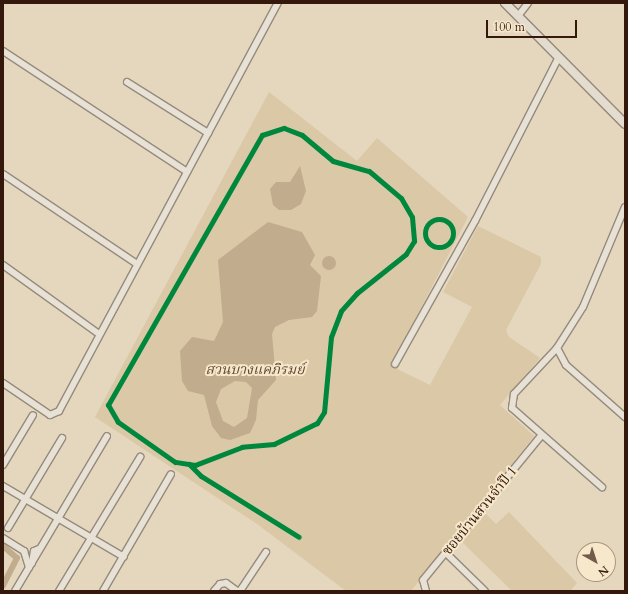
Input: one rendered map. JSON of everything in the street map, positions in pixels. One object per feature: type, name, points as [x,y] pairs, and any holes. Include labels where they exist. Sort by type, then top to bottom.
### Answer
[{"type":"main road","points":[[505,3],[558,59],[625,124]]},
{"type":"street","points":[[3,383],[54,415],[278,3]]},
{"type":"street","points":[[518,16],[528,3]]},
{"type":"street","points":[[3,51],[187,172]]},
{"type":"street","points":[[395,364],[475,221],[558,59]]},
{"type":"street","points":[[126,82],[208,133]]},
{"type":"street","points":[[3,174],[137,264]]},
{"type":"street","points":[[602,487],[541,436],[512,408],[511,401],[557,348],[583,307],[625,207]]},
{"type":"street","points":[[3,265],[99,334]]},
{"type":"street","points":[[557,348],[566,365],[625,417]]},
{"type":"street","points":[[3,465],[33,415]]},
{"type":"street","points":[[15,591],[106,436]]},
{"type":"street","name":"ซอยบ้านสวนจำปี 1","points":[[424,589],[423,580],[541,436]]},
{"type":"street","points":[[8,528],[62,438]]},
{"type":"street","points":[[59,591],[140,456]]},
{"type":"street","points":[[103,591],[171,474]]},
{"type":"street","points":[[3,486],[124,557]]},
{"type":"street","points":[[3,538],[24,551],[30,565]]},
{"type":"street","points":[[214,591],[220,584],[226,583],[239,591],[266,552]]},
{"type":"street","points":[[446,553],[485,591]]},
{"type":"green space","name":"สวนบางแคภิรมย์","points":[[269,92],[357,161],[377,138],[468,217],[391,366],[430,385],[472,307],[443,292],[478,226],[541,257],[541,264],[506,330],[509,337],[540,358],[500,405],[534,436],[411,591],[346,591],[257,524],[95,417]]},
{"type":"green space","points":[[509,512],[577,583],[570,591],[512,591],[461,541],[485,513],[496,524]]},
{"type":"shaded area","points":[[300,166],[306,191],[301,204],[291,210],[279,210],[273,205],[270,189],[276,182],[290,182]]},
{"type":"shaded area","points":[[268,222],[302,232],[315,255],[310,265],[321,276],[317,311],[312,317],[289,320],[275,327],[272,334],[276,380],[258,400],[256,420],[250,433],[230,440],[221,438],[212,426],[204,395],[188,391],[182,381],[180,351],[192,337],[214,341],[223,322],[218,260]],"holes":[[[235,381],[246,382],[252,388],[247,418],[234,427],[223,421],[216,402],[221,389]]]},
{"type":"shaded area","points":[[329,256],[334,258],[336,263],[334,268],[329,270],[324,268],[322,263],[324,258]]},
{"type":"waterway","points":[[3,546],[17,558],[3,586]]},
{"type":"cycle path","points":[[284,128],[302,135],[333,161],[369,171],[401,198],[412,217],[414,241],[406,254],[357,293],[341,311],[331,337],[324,412],[317,423],[274,444],[242,447],[195,465],[175,462],[118,422],[108,405],[262,135],[284,128]]},
{"type":"cycle path","points":[[439,219],[449,223],[453,233],[449,243],[439,247],[429,243],[425,233],[429,223],[439,219]]},
{"type":"cycle path","points":[[189,464],[201,476],[299,537]]}]
